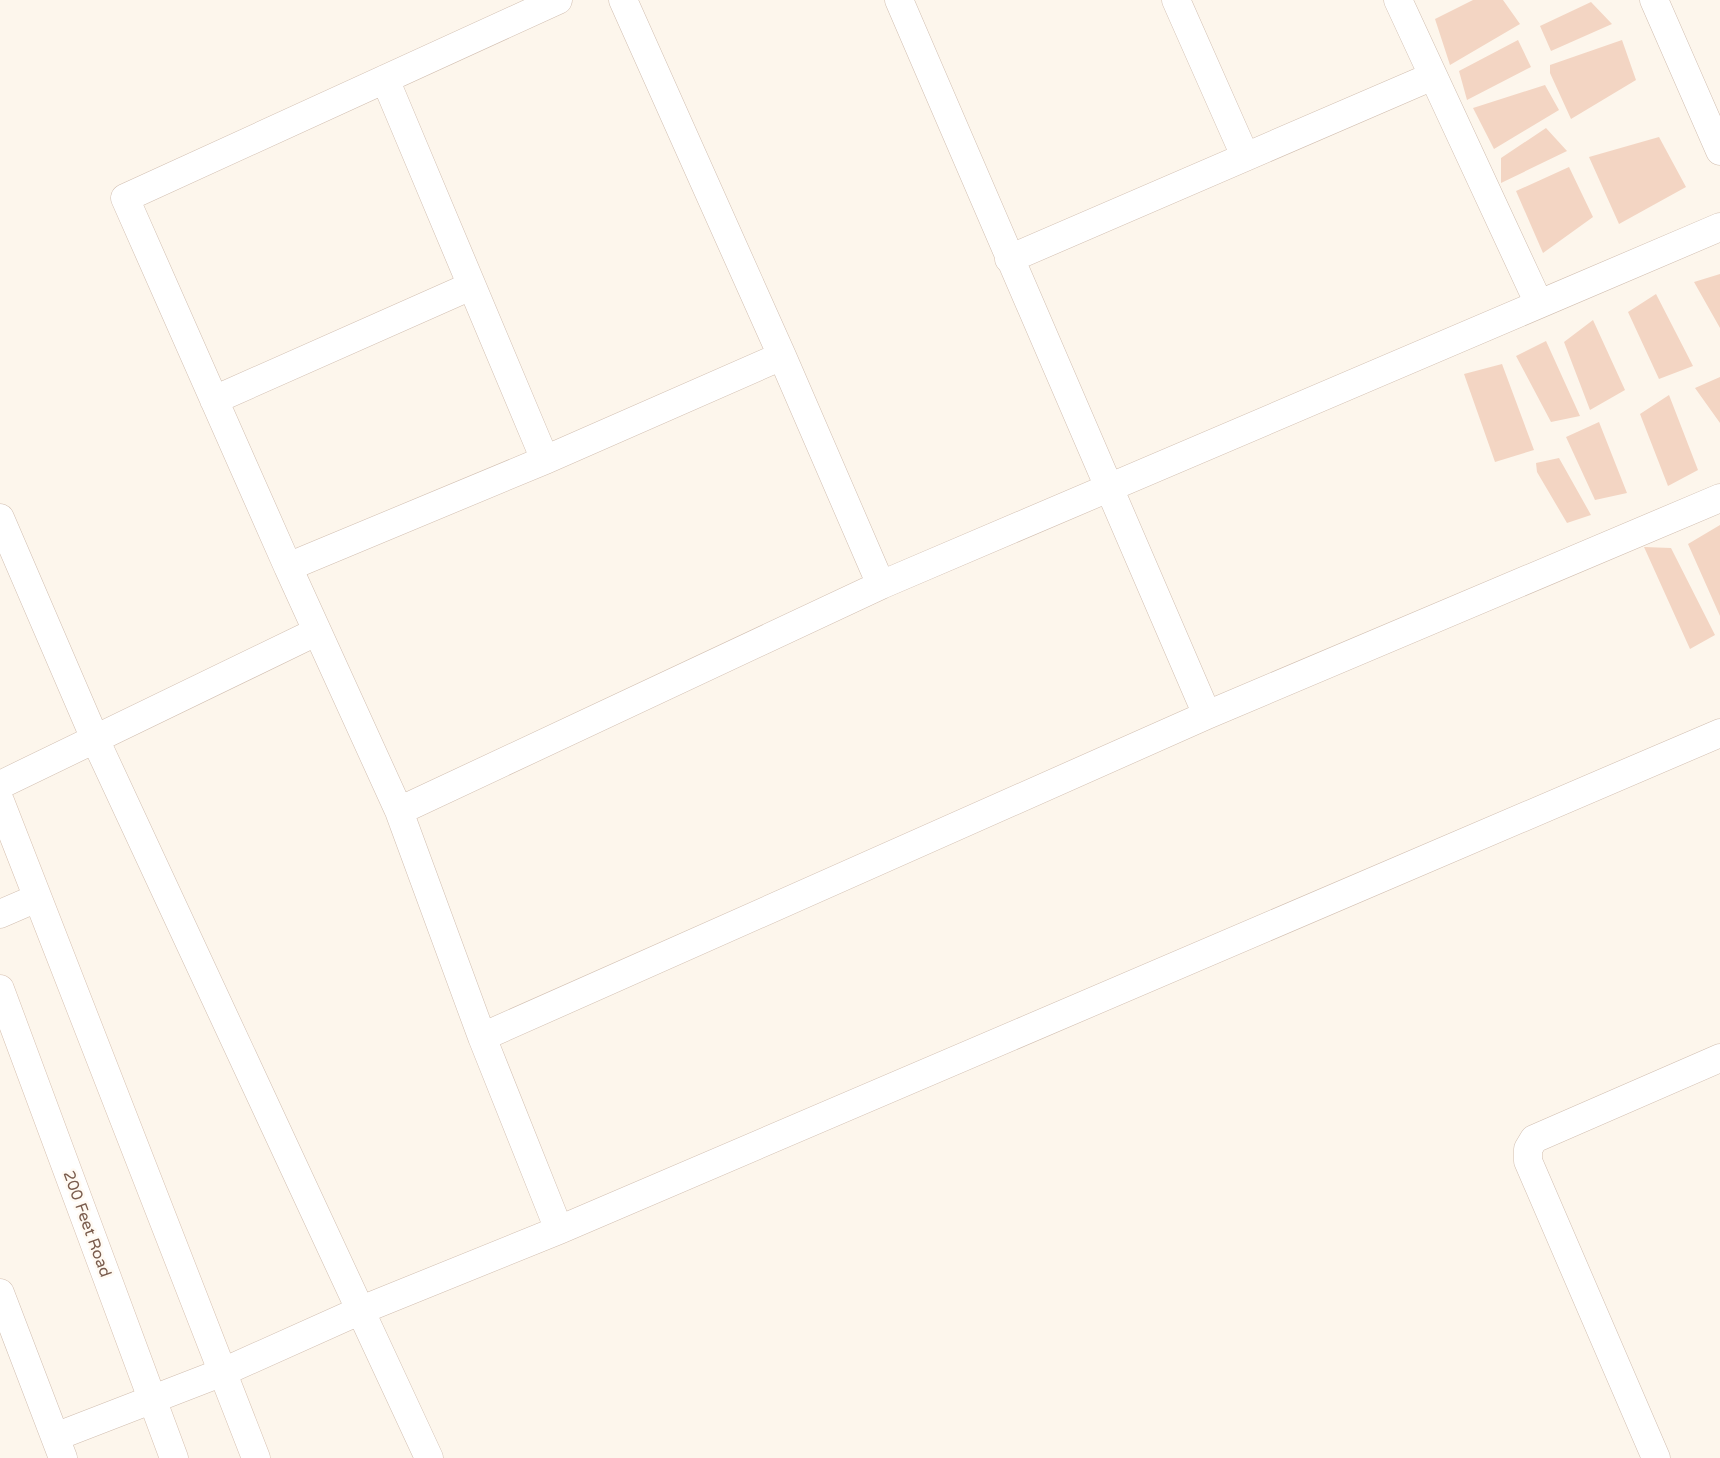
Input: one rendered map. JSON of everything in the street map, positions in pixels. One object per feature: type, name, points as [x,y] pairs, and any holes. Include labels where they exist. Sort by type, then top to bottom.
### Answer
[{"type":"street","points":[[558,0],[125,198],[316,632],[399,811],[482,1037],[559,1230]]},
{"type":"street","points":[[623,0],[782,356],[881,585]]},
{"type":"street","points":[[899,0],[1207,715]]},
{"type":"street","points":[[1176,0],[1245,156]]},
{"type":"street","points":[[1398,0],[1539,304]]},
{"type":"street","points":[[1654,0],[1720,151]]},
{"type":"street","points":[[1010,258],[1433,76]]},
{"type":"street","points":[[384,79],[545,460]]},
{"type":"street","points":[[399,811],[881,585],[1720,227]]},
{"type":"street","points":[[214,400],[471,286]]},
{"type":"street","points":[[288,567],[545,460],[782,356]]},
{"type":"street","points":[[482,1037],[1207,715],[1720,498]]},
{"type":"street","points":[[0,518],[95,739],[429,1458]]},
{"type":"street","points":[[0,785],[316,632]]},
{"type":"street","points":[[0,1294],[59,1448],[153,1401],[360,1311],[559,1230],[1720,732]]},
{"type":"street","points":[[0,801],[256,1458]]},
{"type":"street","points":[[0,914],[37,898]]},
{"type":"street","name":"200 Feet Road","points":[[0,989],[174,1458]]},
{"type":"street","points":[[1656,1458],[1528,1161],[1528,1149],[1534,1139],[1720,1058]]},
{"type":"building","points":[[1473,0],[1503,0],[1520,24],[1450,65],[1435,19]]},
{"type":"building","points":[[1591,2],[1612,24],[1551,51],[1540,26]]},
{"type":"building","points":[[1518,40],[1531,67],[1467,100],[1459,71]]},
{"type":"building","points":[[1622,40],[1636,80],[1571,119],[1550,73],[1550,65]]},
{"type":"building","points":[[1545,85],[1559,110],[1494,149],[1473,108]]},
{"type":"building","points":[[1546,128],[1567,151],[1501,183],[1501,158]]},
{"type":"building","points":[[1659,137],[1686,187],[1619,224],[1589,157]]},
{"type":"building","points":[[1569,167],[1593,217],[1543,253],[1516,191]]},
{"type":"building","points":[[1720,274],[1720,328],[1694,282]]},
{"type":"building","points":[[1656,294],[1693,366],[1659,379],[1628,312]]},
{"type":"building","points":[[1593,320],[1625,390],[1590,410],[1564,342]]},
{"type":"building","points":[[1546,341],[1580,416],[1551,422],[1516,356]]},
{"type":"building","points":[[1502,364],[1534,450],[1495,462],[1464,374]]},
{"type":"building","points":[[1720,377],[1720,423],[1695,388]]},
{"type":"building","points":[[1669,395],[1698,470],[1668,486],[1640,414]]},
{"type":"building","points":[[1599,422],[1627,493],[1595,500],[1566,437]]},
{"type":"building","points":[[1559,458],[1591,515],[1567,523],[1537,472],[1536,463]]},
{"type":"building","points":[[1720,525],[1720,616],[1688,544]]},
{"type":"building","points":[[1644,547],[1671,548],[1715,635],[1690,649]]}]
